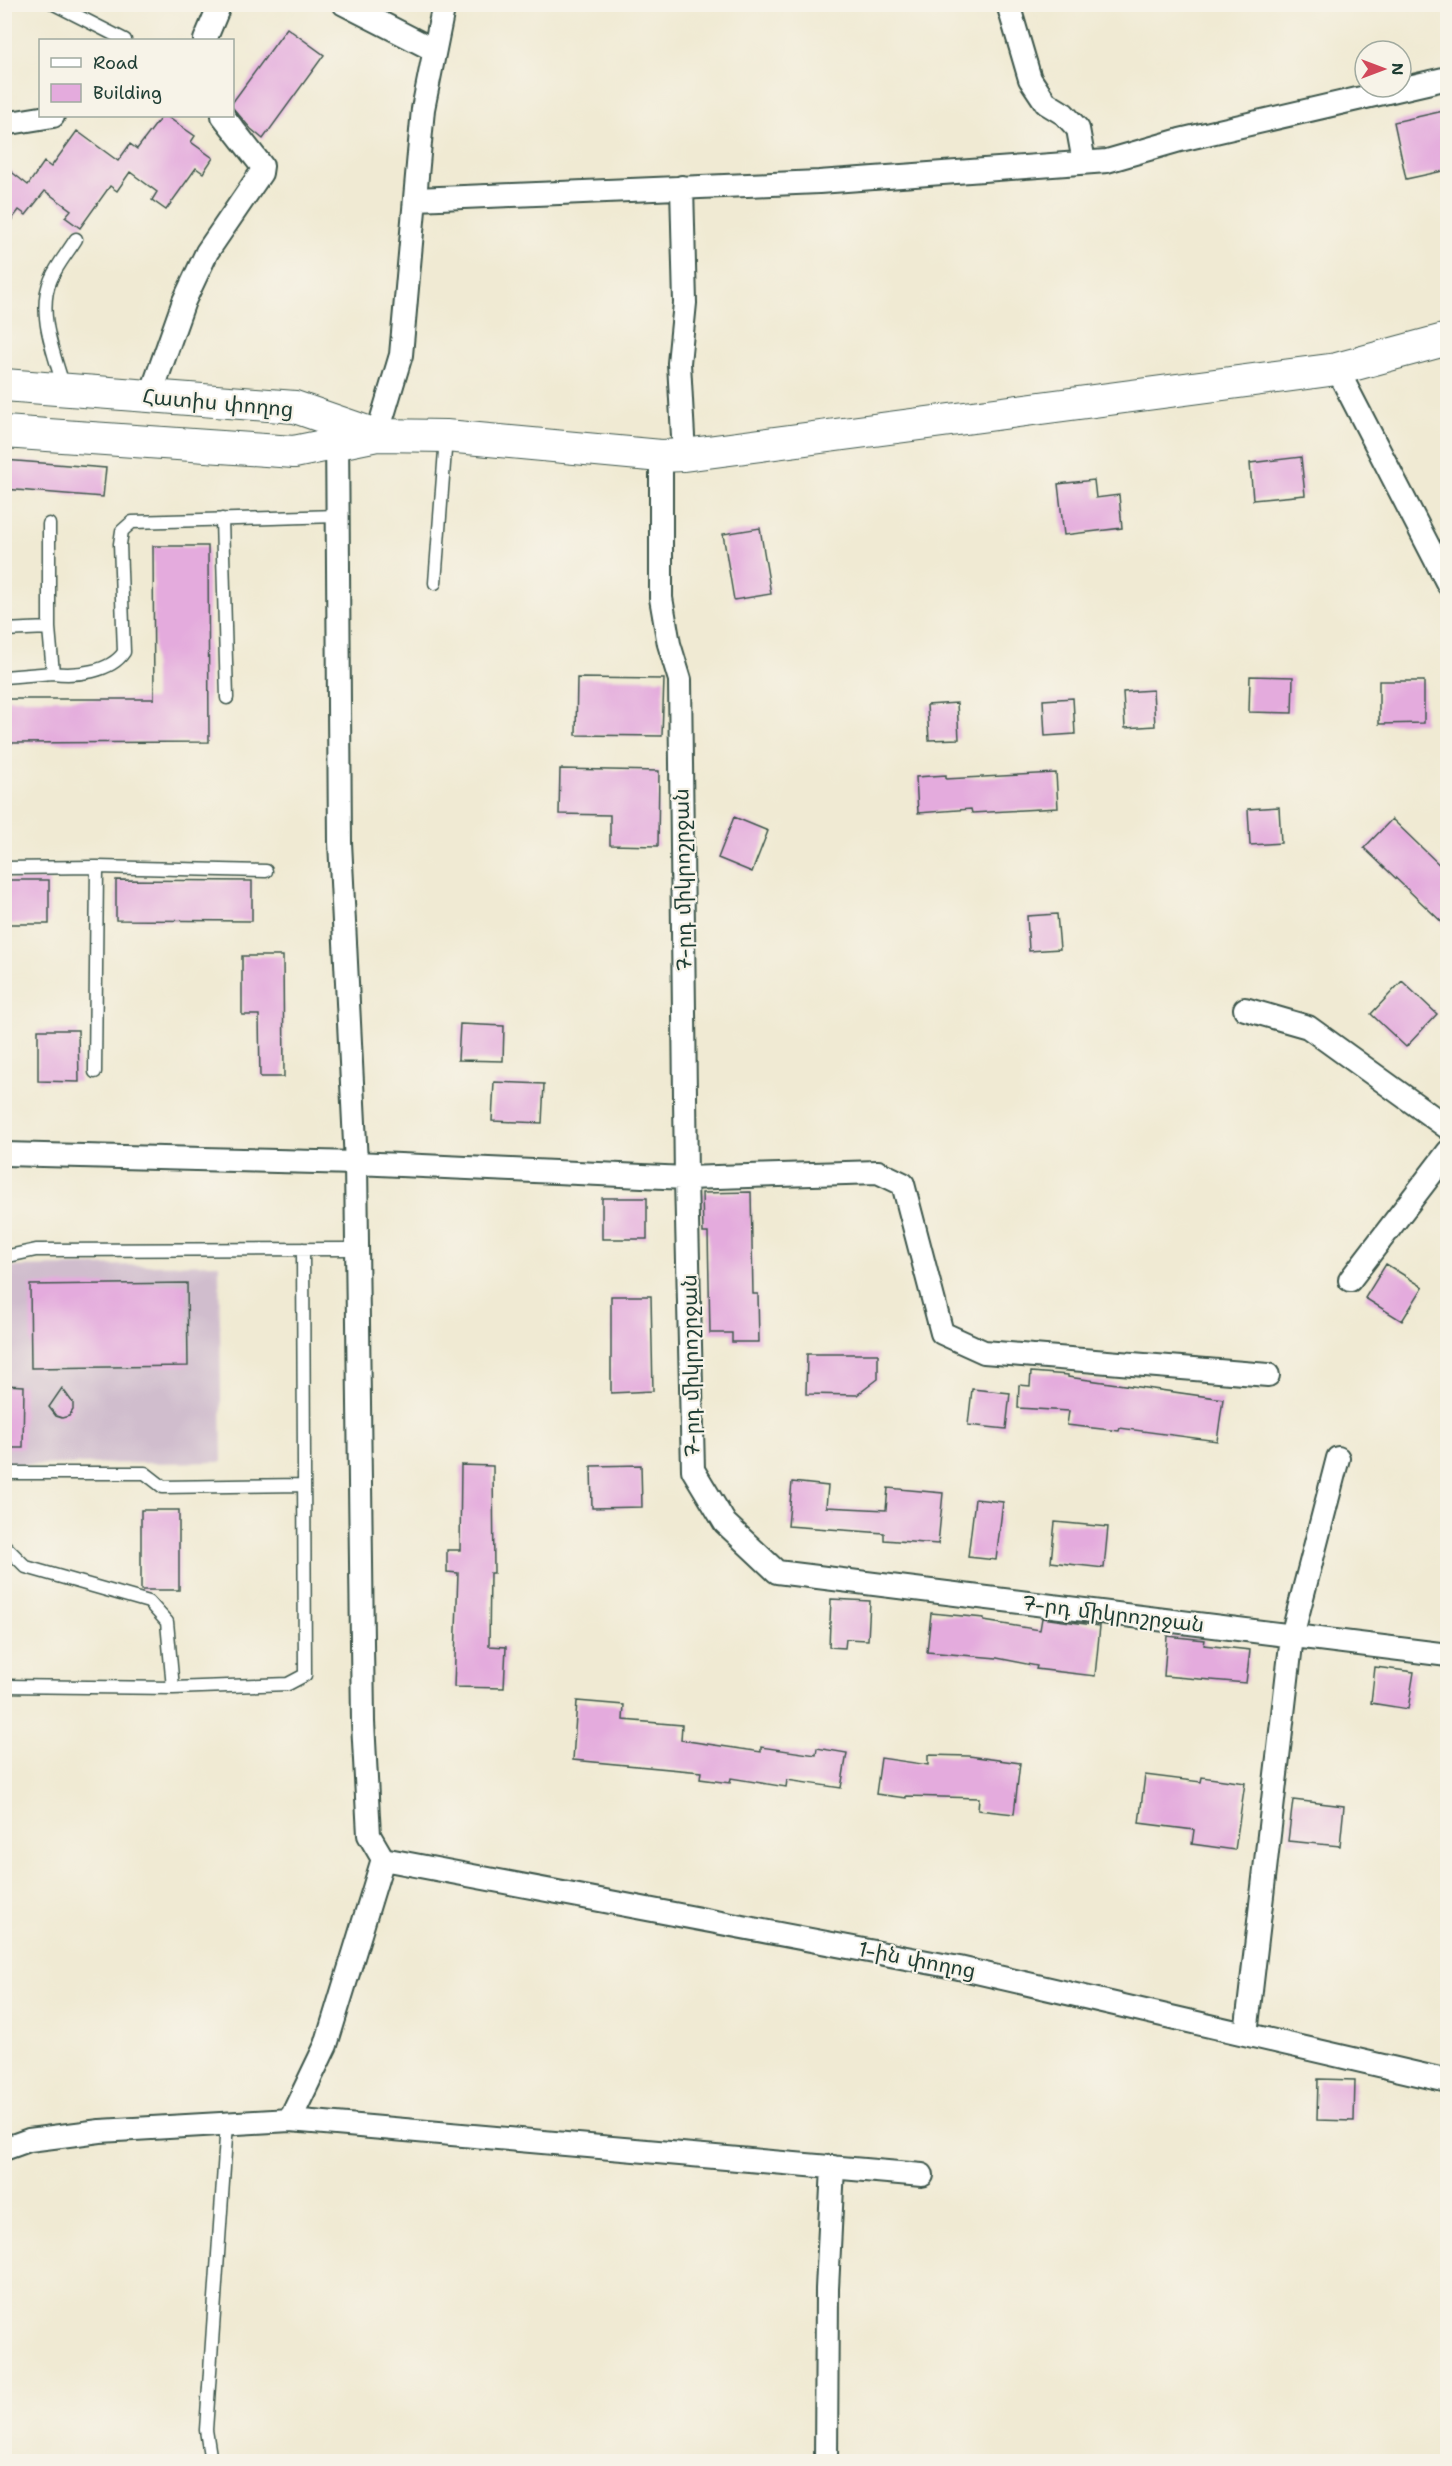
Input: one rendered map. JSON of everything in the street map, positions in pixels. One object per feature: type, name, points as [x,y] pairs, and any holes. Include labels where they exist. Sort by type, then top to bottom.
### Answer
[{"type":"main road","name":"Հատիս փողոց","points":[[4,384],[295,407],[337,432],[446,436],[673,456],[1337,369],[1448,339]]},
{"type":"main road","name":"Հատիս փողոց","points":[[4,432],[294,452],[337,432]]},
{"type":"street","points":[[205,39],[220,4]]},
{"type":"street","points":[[344,4],[434,50]]},
{"type":"street","points":[[377,435],[401,355],[423,109],[444,4]]},
{"type":"street","points":[[1008,4],[1030,79],[1046,103],[1064,114],[1078,129],[1084,162]]},
{"type":"street","points":[[416,199],[819,182],[1107,161],[1180,140],[1448,78]]},
{"type":"street","points":[[4,124],[47,117]]},
{"type":"street","points":[[150,397],[184,301],[207,252],[261,173],[262,166],[256,155],[224,117]]},
{"type":"street","name":"7-րդ միկրոշրջան","points":[[682,187],[686,303],[679,363],[661,598],[669,644],[680,680],[686,1178],[693,1470],[724,1523],[777,1572],[1448,1655]]},
{"type":"street","points":[[1337,369],[1448,584]]},
{"type":"street","points":[[290,2120],[326,2045],[382,1859],[369,1835],[363,1722],[356,1163],[340,842],[337,432]]},
{"type":"street","points":[[1245,1009],[1308,1027],[1448,1128]]},
{"type":"street","points":[[1350,1280],[1448,1152]]},
{"type":"street","points":[[4,1154],[356,1163],[686,1178],[878,1172],[903,1184],[942,1333],[984,1352],[1268,1375]]},
{"type":"street","points":[[1246,2034],[1292,1636],[1338,1458]]},
{"type":"street","name":"1-ին փողոց","points":[[382,1859],[959,1968],[1448,2081]]},
{"type":"street","points":[[4,2150],[28,2140],[100,2131],[290,2120],[922,2175]]},
{"type":"street","points":[[826,2462],[827,2289],[833,2167]]},
{"type":"lane","points":[[54,4],[123,39]]},
{"type":"lane","points":[[65,389],[49,331],[46,305],[50,280],[76,239]]},
{"type":"lane","points":[[435,583],[446,436]]},
{"type":"lane","points":[[4,677],[65,674],[110,666],[119,660],[124,652],[120,544],[122,531],[132,522],[337,516]]},
{"type":"lane","points":[[222,519],[227,698]]},
{"type":"lane","points":[[49,524],[49,628],[53,673]]},
{"type":"lane","points":[[4,630],[49,628]]},
{"type":"lane","points":[[4,868],[97,867],[266,871]]},
{"type":"lane","points":[[95,1072],[97,867]]},
{"type":"lane","points":[[4,1686],[173,1689],[288,1684],[305,1675],[303,1249]]},
{"type":"lane","points":[[4,1257],[36,1250],[357,1249]]},
{"type":"lane","points":[[4,1473],[145,1473],[163,1487],[303,1485]]},
{"type":"lane","points":[[4,1545],[26,1567],[149,1602],[167,1622],[173,1689]]},
{"type":"lane","points":[[211,2462],[206,2430],[227,2123]]},
{"type":"shaded area","points":[[219,1264],[222,1462],[5,1465],[4,1267]]},
{"type":"building","points":[[287,28],[324,55],[263,139],[234,109],[234,100]]},
{"type":"building","points":[[1448,110],[1448,170],[1406,179],[1394,122]]},
{"type":"building","points":[[161,117],[167,117],[195,136],[191,142],[213,158],[203,173],[196,168],[166,210],[152,200],[157,192],[130,172],[117,191],[110,186],[80,228],[65,217],[71,210],[45,191],[26,215],[19,210],[4,230],[4,166],[28,185],[44,162],[51,167],[77,131],[118,161],[130,144],[137,149]]},
{"type":"building","points":[[1301,457],[1305,495],[1253,500],[1250,463]]},
{"type":"building","points":[[4,460],[106,468],[103,497],[4,489]]},
{"type":"building","points":[[1094,480],[1096,498],[1119,495],[1122,528],[1064,535],[1058,484]]},
{"type":"building","points":[[760,528],[771,594],[734,600],[723,534]]},
{"type":"building","points":[[153,546],[208,546],[209,742],[4,743],[4,699],[154,699]]},
{"type":"building","points":[[1250,676],[1293,677],[1292,713],[1249,712]]},
{"type":"building","points":[[577,678],[664,679],[662,736],[576,735]]},
{"type":"building","points":[[1379,681],[1424,681],[1424,723],[1379,724]]},
{"type":"building","points":[[1153,690],[1155,726],[1125,728],[1123,692]]},
{"type":"building","points":[[1073,698],[1075,734],[1045,736],[1043,700]]},
{"type":"building","points":[[957,703],[959,739],[929,740],[927,705]]},
{"type":"building","points":[[560,769],[659,771],[658,846],[610,845],[610,815],[559,814]]},
{"type":"building","points":[[1056,773],[1058,808],[972,813],[971,809],[918,813],[916,777],[946,775],[946,779]]},
{"type":"building","points":[[1279,807],[1281,843],[1250,845],[1248,809]]},
{"type":"building","points":[[734,817],[768,831],[752,872],[718,858]]},
{"type":"building","points":[[1392,819],[1448,873],[1448,928],[1364,848]]},
{"type":"building","points":[[4,880],[49,880],[49,924],[4,924]]},
{"type":"building","points":[[116,880],[252,881],[252,921],[116,920]]},
{"type":"building","points":[[1057,914],[1060,949],[1029,951],[1027,916]]},
{"type":"building","points":[[242,956],[283,956],[284,1077],[260,1077],[259,1015],[242,1015]]},
{"type":"building","points":[[1402,981],[1437,1014],[1406,1047],[1371,1014]]},
{"type":"building","points":[[460,1024],[504,1026],[503,1061],[458,1060]]},
{"type":"building","points":[[38,1030],[78,1030],[79,1082],[38,1081]]},
{"type":"building","points":[[494,1082],[544,1084],[542,1123],[492,1121]]},
{"type":"building","points":[[751,1192],[753,1294],[758,1294],[759,1342],[732,1342],[732,1333],[710,1333],[708,1233],[703,1233],[702,1193]]},
{"type":"building","points":[[602,1198],[647,1198],[647,1239],[602,1239]]},
{"type":"building","points":[[1386,1264],[1423,1287],[1402,1321],[1365,1298]]},
{"type":"building","points":[[187,1283],[188,1366],[31,1368],[30,1285]]},
{"type":"building","points":[[611,1296],[651,1296],[653,1391],[611,1393]]},
{"type":"building","points":[[807,1354],[878,1354],[878,1379],[857,1395],[806,1394]]},
{"type":"building","points":[[1031,1372],[1068,1375],[1068,1377],[1223,1399],[1217,1441],[1120,1428],[1119,1431],[1067,1425],[1069,1411],[1018,1408],[1019,1385],[1030,1386]]},
{"type":"building","points":[[4,1385],[24,1386],[23,1448],[4,1448]]},
{"type":"building","points":[[62,1388],[73,1403],[73,1410],[69,1416],[62,1418],[56,1416],[49,1407]]},
{"type":"building","points":[[972,1389],[1010,1393],[1006,1429],[968,1425]]},
{"type":"building","points":[[461,1465],[493,1466],[494,1573],[490,1573],[489,1646],[506,1647],[504,1688],[454,1687],[458,1573],[447,1572],[447,1550],[460,1550]]},
{"type":"building","points":[[641,1465],[642,1507],[592,1508],[591,1466]]},
{"type":"building","points":[[792,1482],[828,1486],[826,1507],[886,1510],[888,1488],[943,1493],[938,1544],[884,1540],[884,1533],[788,1526]]},
{"type":"building","points":[[975,1499],[1003,1502],[996,1560],[968,1557]]},
{"type":"building","points":[[141,1510],[179,1510],[179,1590],[141,1590]]},
{"type":"building","points":[[1055,1522],[1108,1527],[1104,1568],[1051,1562]]},
{"type":"building","points":[[831,1599],[870,1601],[868,1640],[846,1639],[845,1648],[829,1647]]},
{"type":"building","points":[[931,1613],[984,1618],[984,1621],[1040,1630],[1042,1618],[1100,1626],[1095,1676],[1036,1669],[1037,1666],[997,1658],[927,1652]]},
{"type":"building","points":[[1167,1636],[1205,1640],[1204,1645],[1250,1650],[1246,1683],[1164,1676]]},
{"type":"building","points":[[1375,1667],[1414,1672],[1408,1709],[1371,1703]]},
{"type":"building","points":[[577,1701],[624,1705],[623,1720],[682,1725],[681,1740],[761,1752],[761,1747],[816,1755],[817,1748],[847,1753],[841,1788],[787,1780],[786,1787],[731,1778],[730,1783],[700,1779],[701,1772],[573,1760]]},
{"type":"building","points":[[928,1755],[969,1756],[1020,1763],[1014,1814],[978,1810],[979,1798],[906,1796],[906,1798],[876,1794],[881,1758],[928,1765]]},
{"type":"building","points":[[1145,1775],[1201,1782],[1202,1777],[1245,1783],[1235,1850],[1192,1844],[1194,1830],[1139,1823]]},
{"type":"building","points":[[1293,1800],[1344,1806],[1340,1846],[1288,1841]]},
{"type":"building","points":[[1318,2079],[1355,2080],[1354,2121],[1317,2120]]}]
